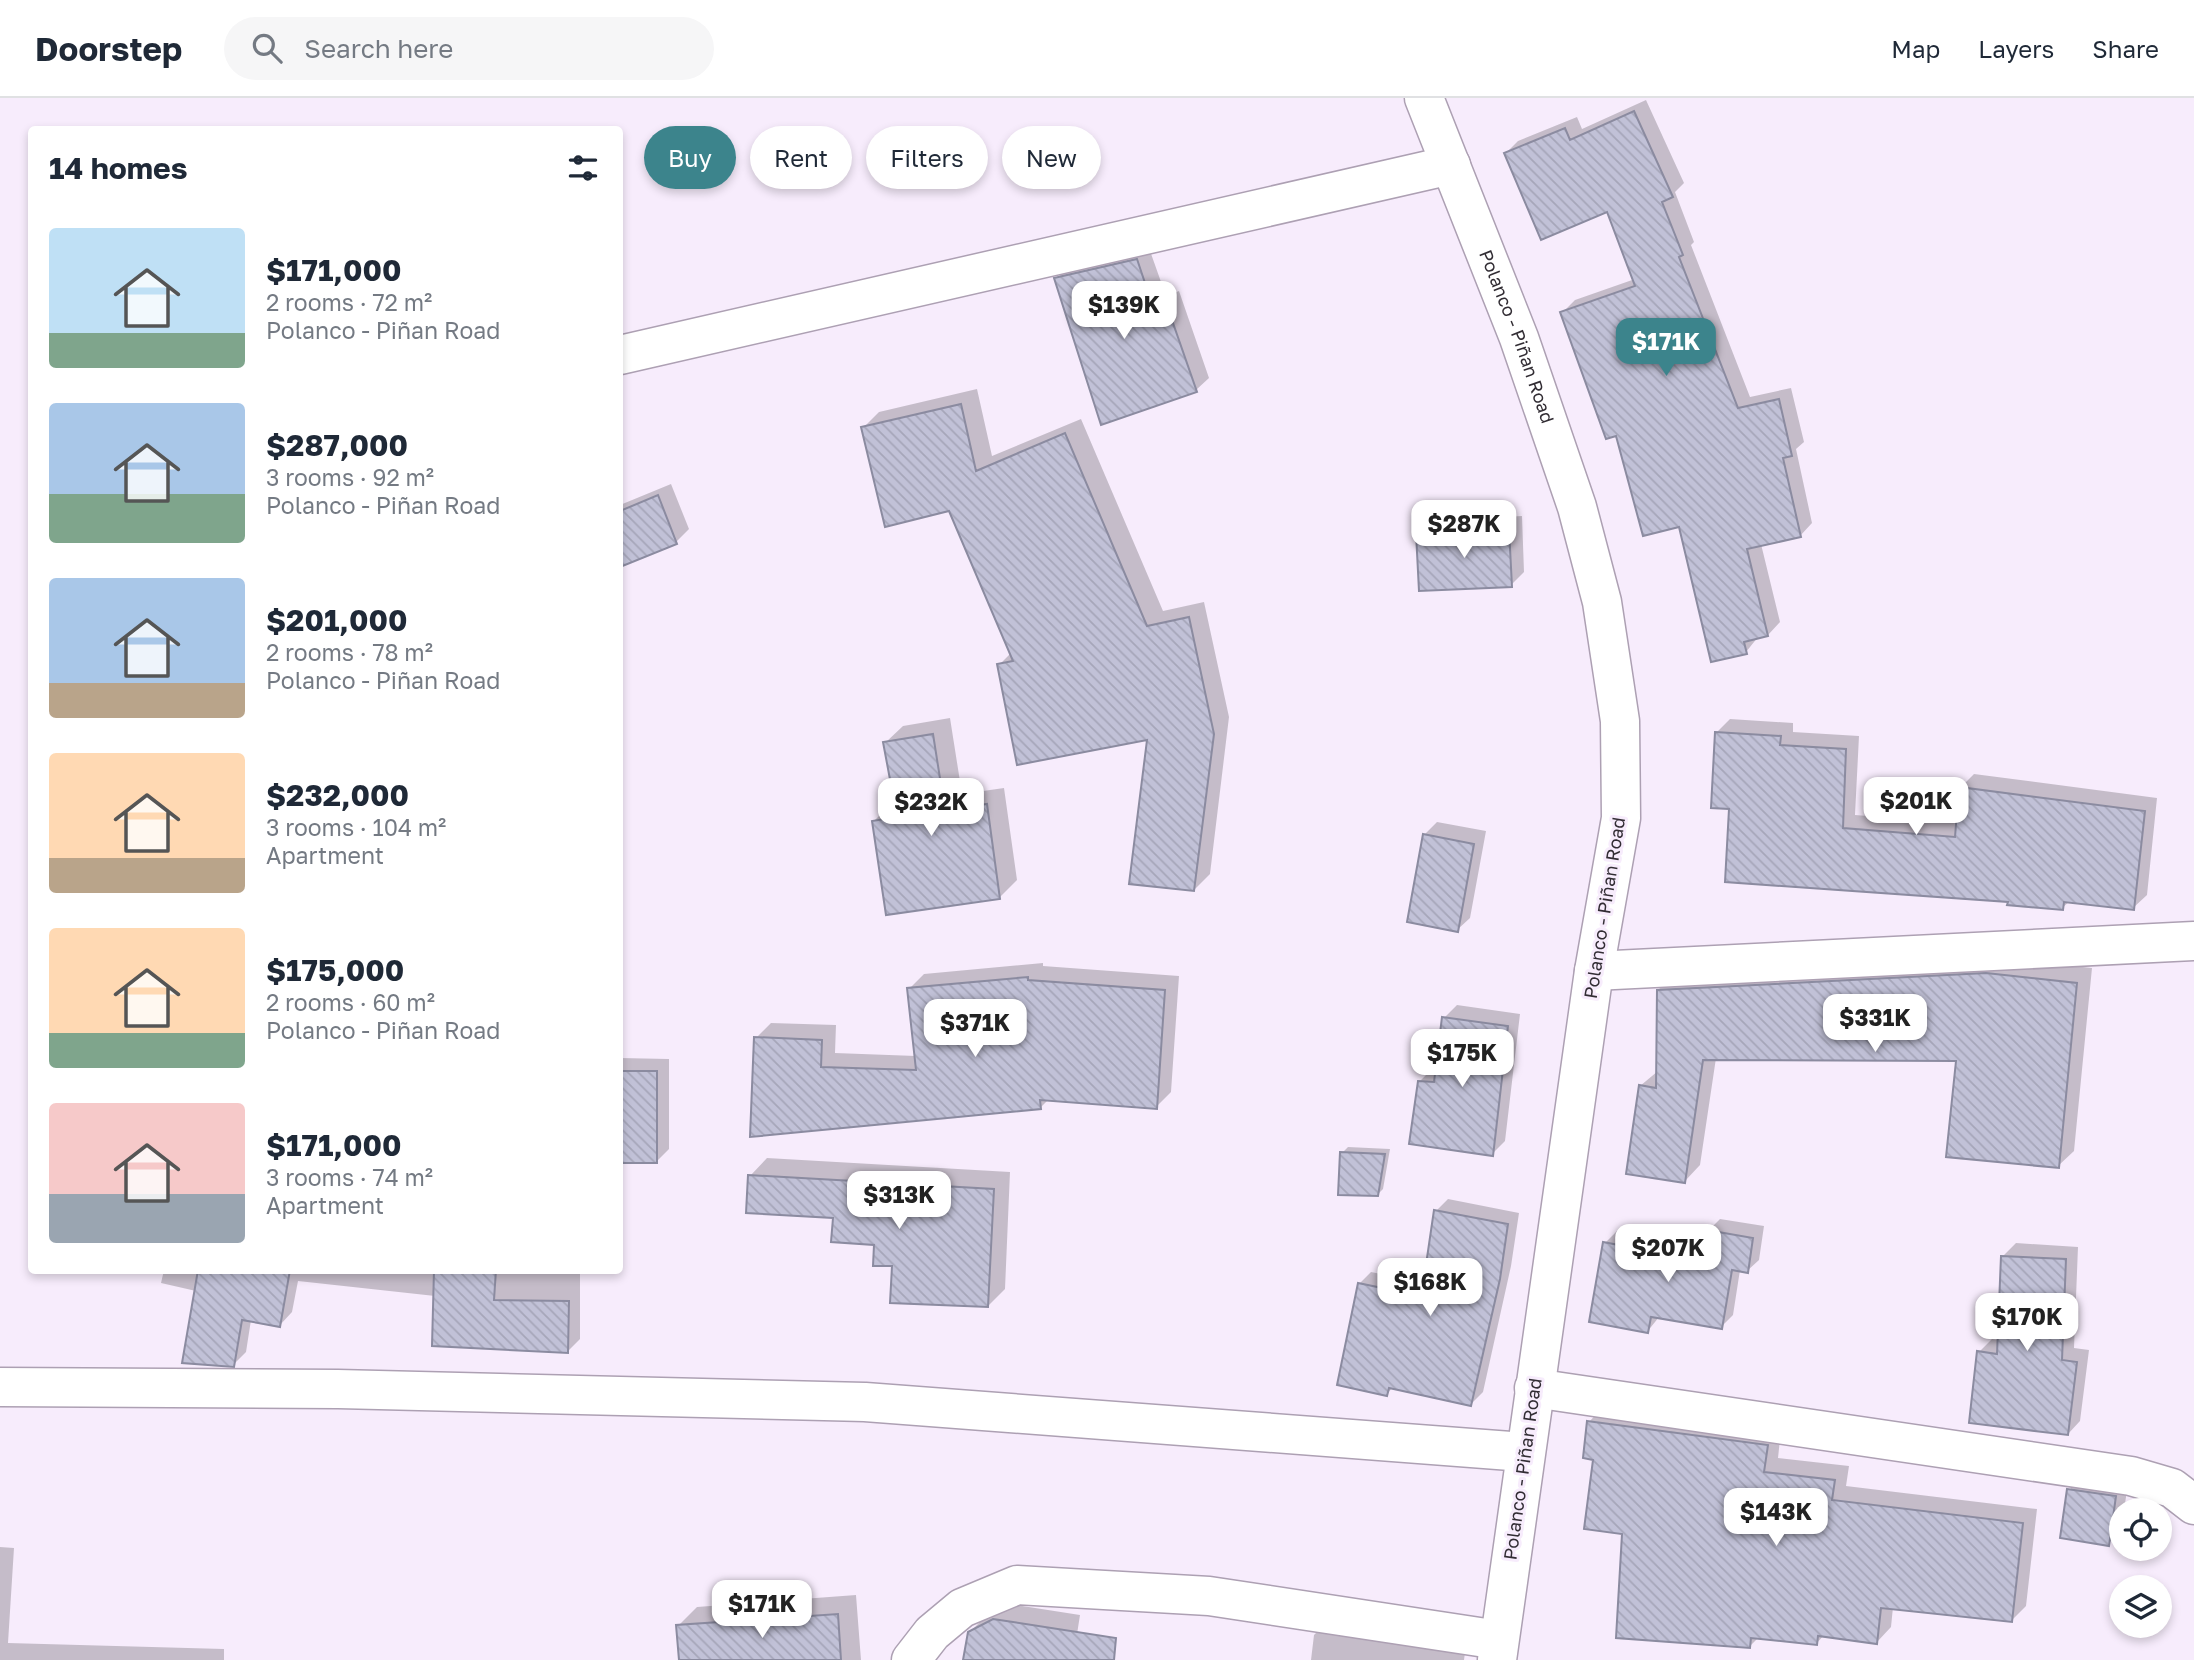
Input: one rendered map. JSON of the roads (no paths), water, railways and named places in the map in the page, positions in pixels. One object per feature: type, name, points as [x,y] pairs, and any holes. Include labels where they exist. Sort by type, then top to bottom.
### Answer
[{"type":"street","name":"Polanco - Piñan Road","points":[[1424,98],[1519,338],[1577,507],[1602,602],[1620,721],[1621,818],[1594,971],[1498,1650]]},
{"type":"street","points":[[623,354],[1451,165]]},
{"type":"street","points":[[1594,971],[2194,941]]},
{"type":"street","points":[[0,1387],[338,1389],[865,1402],[1524,1452]]},
{"type":"street","points":[[1534,1388],[2131,1476],[2172,1488],[2194,1505]]},
{"type":"street","points":[[911,1660],[932,1633],[962,1608],[1017,1585],[1209,1596],[1498,1650]]}]
